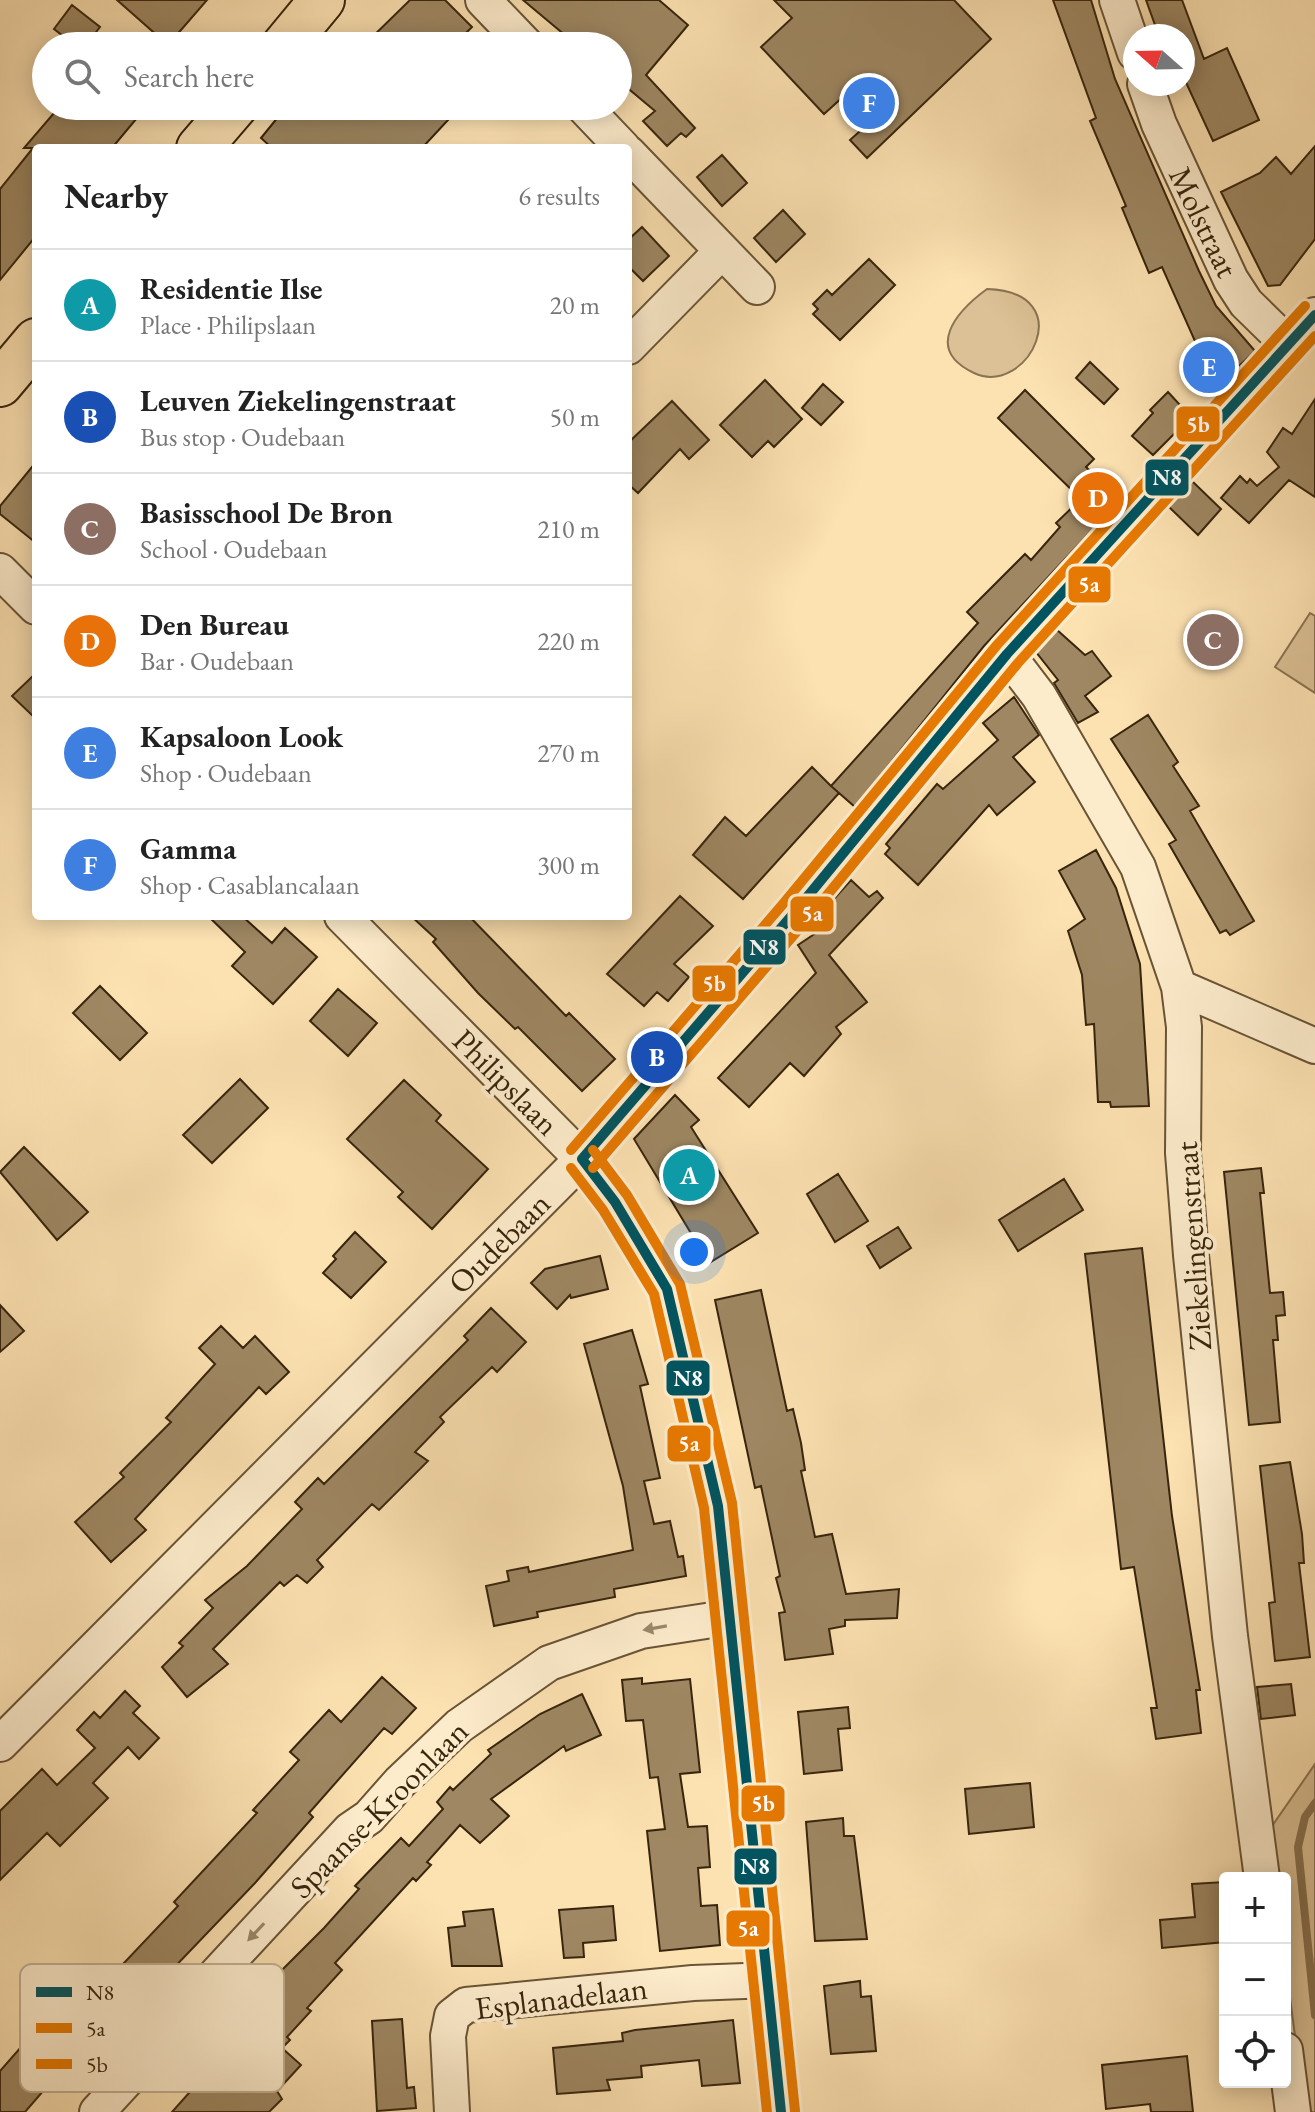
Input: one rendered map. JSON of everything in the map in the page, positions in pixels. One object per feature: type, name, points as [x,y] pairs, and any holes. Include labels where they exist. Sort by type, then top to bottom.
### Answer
[{"type":"main road","points":[[296,32],[322,0]]},
{"type":"main road","points":[[202,144],[223,120]]},
{"type":"main road","points":[[0,384],[32,346]]},
{"type":"street","points":[[483,0],[514,32]]},
{"type":"street","points":[[1117,0],[1125,24]]},
{"type":"street","name":"Molstraat","points":[[1149,96],[1164,136],[1231,280],[1246,303],[1288,344]]},
{"type":"street","points":[[596,120],[619,144]]},
{"type":"street","points":[[632,157],[757,287]]},
{"type":"street","points":[[632,343],[722,251]]},
{"type":"street","name":"Oudebaan","points":[[0,1744],[582,1159],[794,913],[1007,654],[1315,315]]},
{"type":"street","points":[[0,571],[32,603]]},
{"type":"street","name":"Ziekelingenstraat","points":[[1007,654],[1039,696],[1138,867],[1179,987],[1184,1027],[1183,1153],[1191,1255],[1230,1636],[1261,1872]]},
{"type":"street","name":"Philipslaan","points":[[346,920],[582,1159],[615,1202],[667,1289],[718,1506],[732,1617],[781,2112]]},
{"type":"street","points":[[1179,987],[1315,1046]]},
{"type":"street","name":"Spaanse-Kroonlaan","points":[[226,1964],[350,1830],[369,1817],[400,1782],[459,1726],[549,1663],[587,1647],[641,1631],[732,1617]]},
{"type":"street","name":"Esplanadelaan","points":[[452,2112],[448,2036],[452,2016],[466,2005],[693,1983],[768,1980]]},
{"type":"street","points":[[1290,2088],[1293,2112]]},
{"type":"street","name":"Spaanse-Kroonlaan","points":[[97,2112],[115,2092]]},
{"type":"shaded area","points":[[987,289],[1016,294],[1032,307],[1039,323],[1036,342],[1026,358],[1012,371],[994,377],[974,373],[959,363],[950,353],[948,342],[956,319]]},
{"type":"shaded area","points":[[1310,613],[1315,616],[1315,693],[1275,667]]},
{"type":"shaded area","points":[[1315,1764],[1315,2112],[1305,2112],[1291,2006],[1291,1872],[1273,1872],[1268,1832]]},
{"type":"building","points":[[117,0],[207,0],[179,32],[153,32]]},
{"type":"building","points":[[410,0],[445,0],[472,27],[467,32],[377,32]]},
{"type":"building","points":[[523,0],[659,0],[688,25],[646,75],[695,128],[686,137],[681,133],[667,146],[643,121],[655,111],[632,92],[632,32],[561,32]]},
{"type":"building","points":[[774,0],[954,0],[991,39],[867,158],[850,140],[880,113],[855,86],[824,114],[761,47],[792,18]]},
{"type":"building","points":[[1053,0],[1091,0],[1115,79],[1199,271],[1216,306],[1255,351],[1215,389],[1190,359],[1199,350],[1162,267],[1149,273],[1122,208],[1126,206],[1090,121],[1096,118]]},
{"type":"building","points":[[1146,0],[1182,0],[1191,24],[1155,24]]},
{"type":"building","points":[[72,5],[100,27],[96,32],[58,32],[54,29]]},
{"type":"building","points":[[1195,35],[1204,59],[1227,48],[1259,120],[1213,141],[1192,96],[1195,96]]},
{"type":"building","points":[[48,120],[135,120],[115,144],[32,144],[32,148],[24,148]]},
{"type":"building","points":[[276,120],[448,120],[426,144],[268,144],[261,138]]},
{"type":"building","points":[[1315,146],[1315,239],[1280,285],[1268,286],[1221,192],[1260,173],[1276,157],[1291,174]]},
{"type":"building","points":[[32,149],[32,241],[0,280],[0,189]]},
{"type":"building","points":[[722,155],[747,183],[722,206],[697,177]]},
{"type":"building","points":[[783,210],[805,234],[776,262],[754,238]]},
{"type":"building","points":[[642,227],[669,256],[643,281],[632,270],[632,236]]},
{"type":"building","points":[[869,259],[895,285],[840,340],[813,314],[818,309],[813,304],[827,290],[832,295]]},
{"type":"building","points":[[1090,362],[1118,389],[1104,404],[1076,378]]},
{"type":"building","points":[[765,380],[802,419],[774,447],[768,441],[752,457],[720,425]]},
{"type":"building","points":[[823,384],[843,402],[821,425],[802,408]]},
{"type":"building","points":[[1025,390],[1094,459],[1086,467],[1120,500],[984,646],[855,807],[839,793],[743,899],[693,855],[725,817],[746,836],[812,767],[831,786],[978,623],[967,612],[1025,554],[1031,560],[1060,527],[1056,523],[1081,499],[998,418]]},
{"type":"building","points":[[1168,392],[1191,417],[1153,455],[1132,436],[1153,413],[1150,410]]},
{"type":"building","points":[[1315,399],[1315,497],[1289,480],[1249,523],[1221,498],[1240,476],[1247,483],[1250,479],[1257,486],[1279,467],[1267,452],[1283,428],[1292,434]]},
{"type":"building","points":[[672,401],[709,440],[689,459],[680,449],[638,493],[632,488],[632,439]]},
{"type":"building","points":[[32,467],[32,540],[0,514],[0,506]]},
{"type":"building","points":[[1192,481],[1221,509],[1198,535],[1168,506]]},
{"type":"building","points":[[1056,629],[1085,655],[1092,651],[1111,676],[1085,696],[1098,712],[1078,723],[1054,683],[1058,680],[1036,652]]},
{"type":"building","points":[[32,677],[32,715],[12,696]]},
{"type":"building","points":[[1014,697],[1039,735],[1013,757],[1035,782],[997,815],[989,805],[918,885],[885,854],[890,848],[886,844],[937,784],[943,789],[998,740],[983,723]]},
{"type":"building","points":[[1148,715],[1178,762],[1173,766],[1199,806],[1190,811],[1254,921],[1230,935],[1226,930],[1220,933],[1169,844],[1176,840],[1111,739]]},
{"type":"building","points":[[1096,850],[1116,888],[1140,964],[1149,1106],[1111,1107],[1110,1102],[1098,1102],[1094,1024],[1086,1025],[1082,975],[1068,931],[1085,919],[1059,871]]},
{"type":"building","points":[[851,880],[869,897],[877,891],[883,898],[829,955],[867,1002],[836,1027],[841,1034],[804,1076],[790,1063],[749,1107],[718,1078],[816,973],[798,945],[834,921],[823,911]]},
{"type":"building","points":[[680,896],[713,926],[674,964],[689,977],[668,1001],[657,992],[644,1006],[607,974]]},
{"type":"building","points":[[212,920],[246,920],[272,943],[285,928],[317,957],[273,1004],[232,966],[245,952]]},
{"type":"building","points":[[415,920],[473,920],[566,1016],[569,1013],[615,1059],[582,1091],[518,1027],[515,1029],[478,993],[433,942],[436,939]]},
{"type":"building","points":[[100,986],[147,1033],[120,1060],[73,1013]]},
{"type":"building","points":[[338,989],[377,1023],[348,1056],[310,1021]]},
{"type":"building","points":[[240,1079],[268,1108],[212,1163],[183,1135]]},
{"type":"building","points":[[404,1080],[441,1115],[436,1121],[488,1169],[432,1229],[398,1197],[403,1192],[347,1139]]},
{"type":"building","points":[[675,1095],[699,1120],[691,1127],[758,1233],[709,1263],[634,1139]]},
{"type":"building","points":[[24,1147],[88,1212],[57,1240],[0,1172]]},
{"type":"building","points":[[1261,1168],[1264,1193],[1260,1193],[1270,1293],[1283,1292],[1285,1315],[1276,1316],[1278,1340],[1273,1340],[1280,1422],[1249,1425],[1224,1172]]},
{"type":"building","points":[[838,1174],[868,1221],[835,1242],[807,1194]]},
{"type":"building","points":[[1064,1179],[1083,1210],[1018,1251],[999,1220]]},
{"type":"building","points":[[898,1227],[911,1248],[880,1268],[867,1246]]},
{"type":"building","points":[[355,1232],[386,1262],[351,1298],[323,1273],[336,1259],[333,1256]]},
{"type":"building","points":[[1142,1248],[1172,1516],[1200,1690],[1196,1690],[1201,1733],[1156,1739],[1151,1708],[1157,1708],[1134,1567],[1121,1569],[1085,1254]]},
{"type":"building","points":[[600,1256],[608,1289],[571,1298],[570,1295],[557,1309],[531,1283],[545,1269]]},
{"type":"building","points":[[761,1290],[787,1411],[793,1409],[801,1443],[805,1470],[801,1471],[815,1537],[832,1534],[846,1594],[899,1589],[897,1618],[845,1620],[845,1626],[829,1629],[833,1654],[785,1660],[779,1613],[785,1612],[776,1578],[780,1576],[761,1486],[755,1488],[715,1300]]},
{"type":"building","points":[[0,1305],[24,1331],[0,1352]]},
{"type":"building","points":[[491,1308],[526,1342],[497,1372],[492,1367],[440,1417],[444,1422],[415,1452],[428,1461],[379,1510],[372,1504],[317,1560],[323,1567],[307,1583],[297,1575],[284,1586],[280,1582],[213,1649],[228,1664],[187,1697],[162,1667],[183,1646],[179,1643],[213,1608],[205,1600],[247,1566],[302,1509],[295,1502],[318,1478],[324,1484],[468,1340],[464,1336]]},
{"type":"building","points":[[221,1326],[243,1348],[255,1336],[289,1372],[266,1394],[259,1387],[135,1519],[146,1530],[111,1562],[75,1522],[124,1477],[120,1473],[171,1422],[166,1418],[215,1364],[199,1348]]},
{"type":"building","points":[[632,1330],[648,1384],[640,1386],[660,1478],[644,1481],[654,1524],[670,1521],[678,1557],[683,1556],[686,1576],[614,1589],[615,1597],[537,1612],[538,1617],[494,1626],[486,1586],[509,1581],[507,1571],[528,1567],[529,1572],[633,1550],[623,1486],[584,1344]]},
{"type":"building","points":[[1290,1462],[1302,1534],[1304,1563],[1299,1563],[1310,1657],[1275,1661],[1269,1603],[1275,1602],[1260,1466]]},
{"type":"building","points":[[382,1677],[416,1708],[392,1734],[384,1728],[309,1813],[313,1817],[178,1964],[123,1964],[178,1906],[174,1902],[257,1813],[253,1810],[299,1760],[290,1752],[329,1710],[341,1722]]},
{"type":"building","points":[[642,1678],[642,1684],[690,1679],[700,1772],[680,1774],[688,1827],[707,1826],[710,1867],[698,1868],[701,1906],[717,1905],[720,1945],[660,1951],[647,1831],[665,1829],[658,1777],[650,1778],[643,1720],[626,1721],[622,1680]]},
{"type":"building","points":[[1291,1684],[1295,1715],[1261,1719],[1257,1687]]},
{"type":"building","points":[[125,1691],[140,1706],[133,1713],[159,1738],[139,1759],[128,1747],[93,1783],[108,1798],[60,1846],[47,1833],[0,1880],[0,1811],[42,1769],[57,1785],[95,1748],[77,1730],[94,1712],[100,1718]]},
{"type":"building","points":[[582,1694],[601,1735],[566,1751],[564,1746],[491,1799],[509,1816],[480,1843],[460,1825],[427,1862],[431,1865],[416,1881],[413,1878],[335,1963],[342,1970],[307,2008],[311,2011],[287,2037],[290,2040],[284,2046],[284,1968],[324,1928],[359,1889],[355,1886],[401,1838],[409,1846],[443,1809],[437,1802],[450,1787],[453,1790],[491,1754],[488,1750],[540,1714]]},
{"type":"building","points":[[848,1707],[850,1728],[838,1729],[842,1770],[804,1774],[798,1712]]},
{"type":"building","points":[[1030,1783],[1034,1827],[969,1834],[965,1789]]},
{"type":"building","points":[[843,1818],[844,1836],[854,1836],[867,1939],[815,1941],[806,1822]]},
{"type":"building","points":[[1219,1882],[1219,1943],[1162,1948],[1160,1920],[1195,1917],[1192,1884]]},
{"type":"building","points":[[613,1906],[616,1940],[583,1943],[584,1957],[564,1958],[559,1910]]},
{"type":"building","points":[[493,1909],[502,1966],[452,1966],[448,1928],[465,1926],[463,1912]]},
{"type":"building","points":[[860,1981],[861,1997],[871,1996],[876,2051],[831,2054],[824,1986]]},
{"type":"building","points":[[402,2019],[407,2088],[414,2087],[416,2108],[377,2111],[372,2021]]},
{"type":"building","points":[[733,2020],[740,2083],[702,2086],[699,2060],[641,2066],[642,2077],[607,2080],[610,2090],[557,2094],[553,2048],[623,2041],[622,2033],[635,2030]]},
{"type":"building","points":[[20,2048],[20,2092],[42,2092],[25,2112],[0,2112],[0,2071]]},
{"type":"building","points":[[284,2050],[301,2065],[284,2083]]},
{"type":"building","points":[[1187,2056],[1193,2112],[1151,2112],[1150,2104],[1106,2109],[1102,2065]]},
{"type":"building","points":[[190,2092],[278,2092],[282,2099],[269,2112],[172,2112]]},
{"type":"waterway","points":[[1315,1803],[1305,1817],[1298,1847],[1315,2015]]},
{"type":"transit line","name":"5b","points":[[571,1150],[783,904],[997,645],[1305,306]]},
{"type":"transit line","name":"N8","points":[[582,1159],[794,913],[1007,654],[1315,315]]},
{"type":"transit line","name":"5a","points":[[593,1168],[805,922],[1018,663],[1315,336]]},
{"type":"transit line","name":"5b","points":[[593,1150],[627,1195],[680,1284],[732,1503],[795,2111]]},
{"type":"transit line","name":"N8","points":[[582,1159],[615,1202],[667,1289],[718,1506],[781,2112]]},
{"type":"transit line","name":"5a","points":[[571,1168],[603,1210],[654,1294],[704,1508],[767,2112]]},
{"type":"place","name":"Gamma","points":[[869,103]]},
{"type":"place","name":"Kapsaloon Look","points":[[1209,367]]},
{"type":"place","name":"Den Bureau","points":[[1098,498]]},
{"type":"place","name":"Basisschool De Bron","points":[[1213,640]]},
{"type":"place","name":"Leuven Ziekelingenstraat","points":[[657,1057]]},
{"type":"place","name":"Residentie Ilse","points":[[689,1175]]}]
